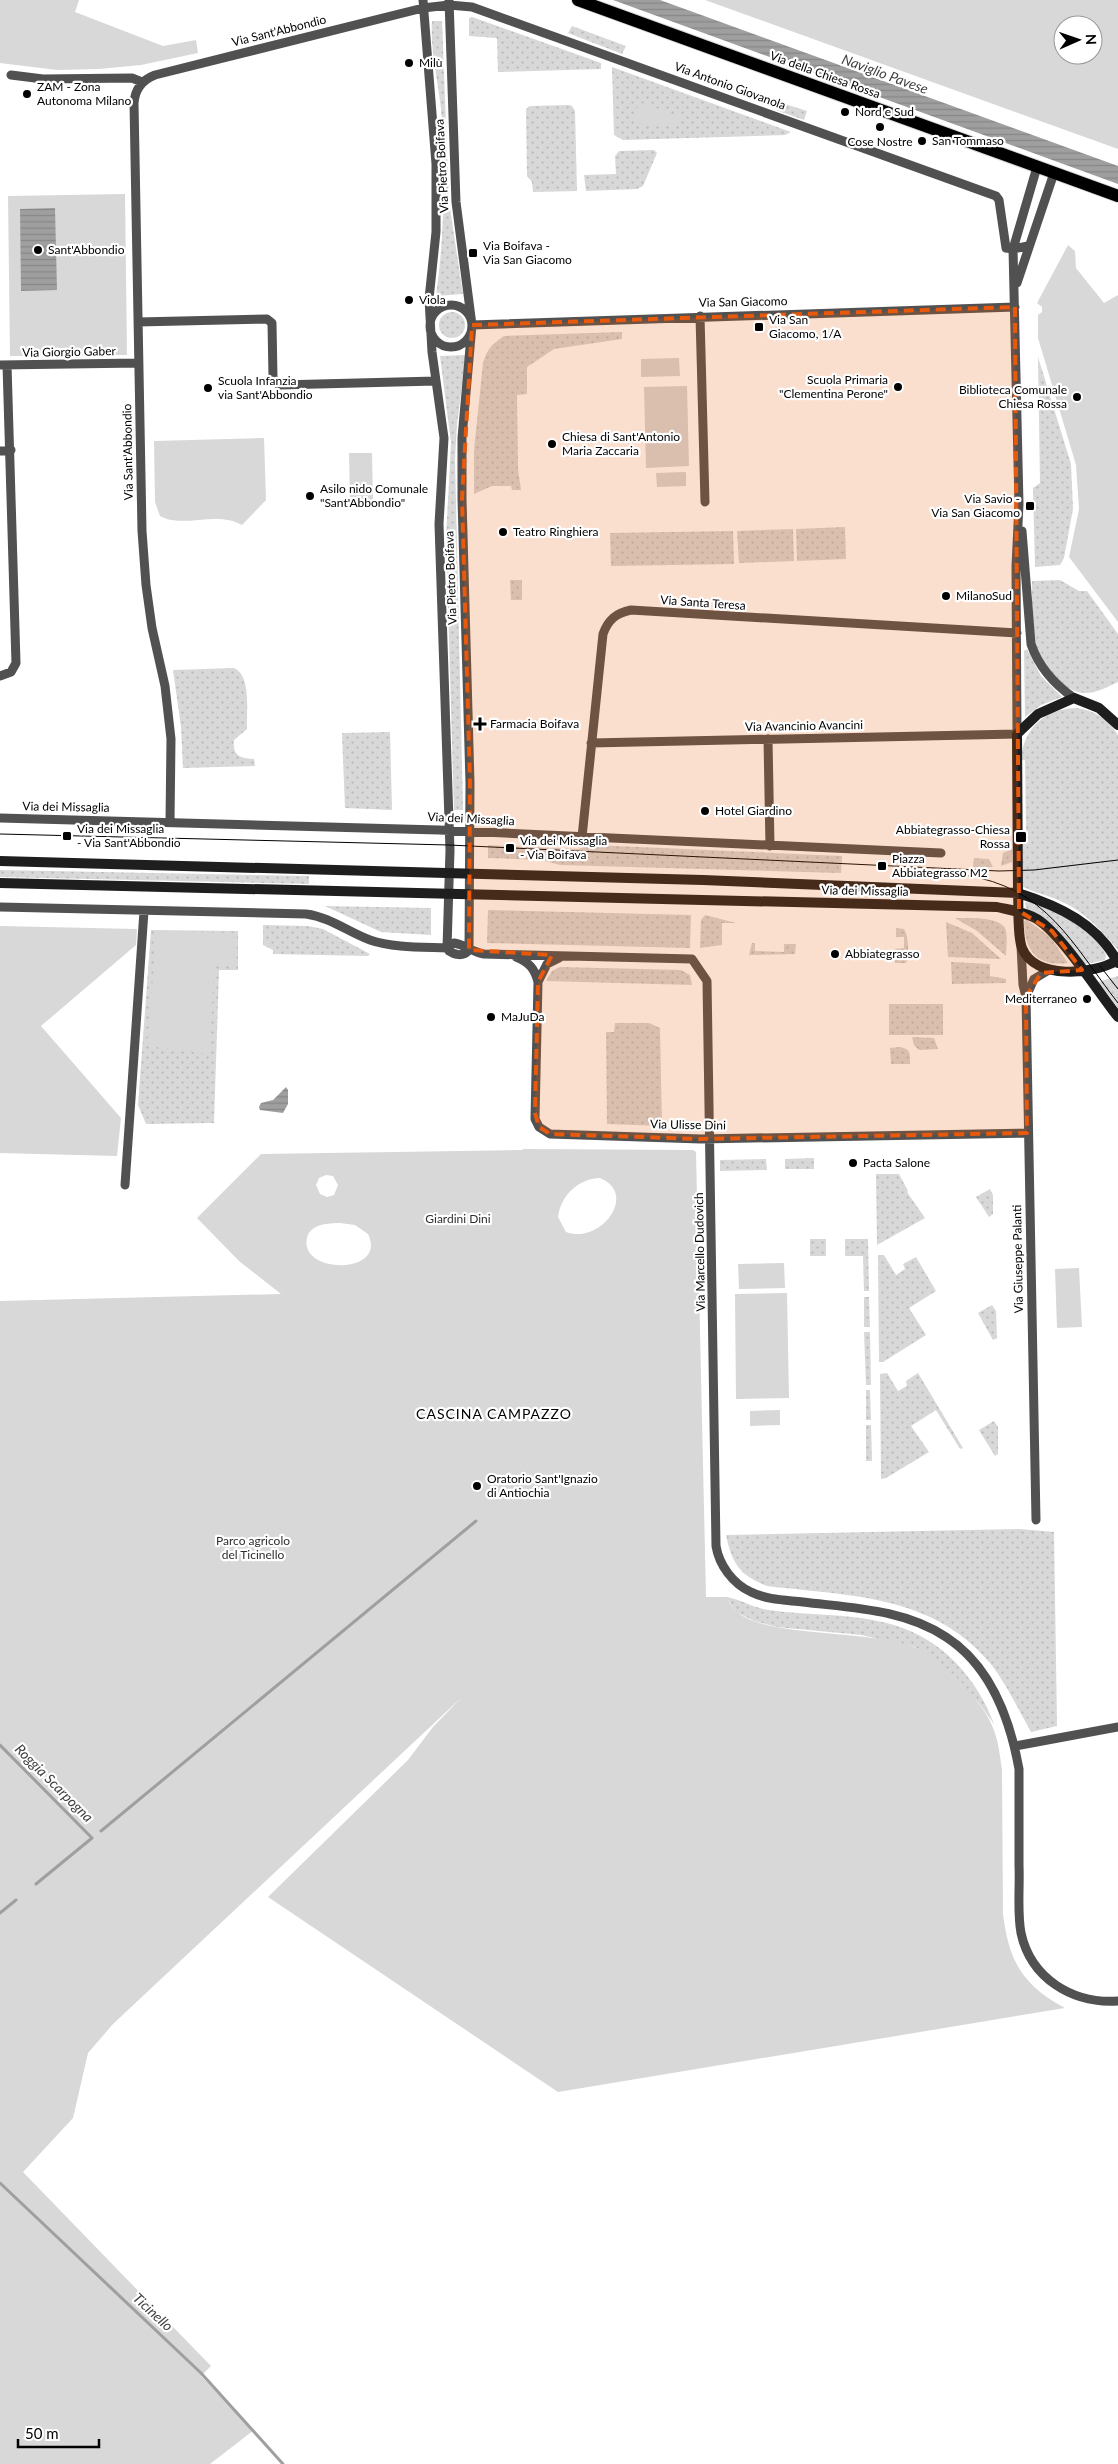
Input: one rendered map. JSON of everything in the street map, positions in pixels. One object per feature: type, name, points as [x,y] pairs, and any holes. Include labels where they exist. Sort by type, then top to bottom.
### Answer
[{"type":"main road","name":"Via della Chiesa Rossa","points":[[578,0],[1118,196]]},
{"type":"main road","points":[[1118,725],[1099,708],[1074,698],[1038,714],[1017,734],[1018,911],[1021,946],[1032,961],[1050,970],[1101,968],[1118,962]]},
{"type":"main road","name":"Via dei Missaglia","points":[[0,861],[450,872],[799,883],[1018,893],[1060,908],[1080,920],[1100,937],[1118,962]]},
{"type":"main road","name":"Via dei Missaglia","points":[[0,883],[970,906],[1018,911],[1037,919],[1052,931],[1118,1017]]},
{"type":"street","points":[[423,4],[449,3]]},
{"type":"street","name":"Via Pietro Boifava","points":[[449,3],[456,202],[472,325],[462,438],[470,873]]},
{"type":"street","name":"Via Antonio Giovanola","points":[[449,3],[482,10],[986,192],[999,200],[1006,248],[1014,249]]},
{"type":"street","name":"Via Sant'Abbondio","points":[[170,822],[171,739],[165,686],[152,628],[146,585],[142,530],[134,103],[136,92],[142,82],[155,75],[423,4]]},
{"type":"street","name":"Via Pietro Boifava","points":[[423,4],[432,94],[436,164],[436,232],[429,299],[430,327],[444,438],[439,524],[450,872]]},
{"type":"street","points":[[11,75],[43,79],[132,78],[142,82]]},
{"type":"street","points":[[1017,734],[1019,504],[1014,249],[1037,167]]},
{"type":"street","points":[[1014,291],[1054,173]]},
{"type":"street","points":[[1014,249],[1028,246]]},
{"type":"street","points":[[453,305],[464,309],[471,319],[472,325],[464,342],[452,346],[440,343],[432,334],[430,327],[437,311],[453,305]]},
{"type":"street","name":"Via San Giacomo","points":[[472,325],[1015,307]]},
{"type":"street","points":[[700,316],[705,502]]},
{"type":"street","points":[[138,322],[264,318],[272,323],[273,378],[279,385],[436,381]]},
{"type":"street","name":"Via Giorgio Gaber","points":[[4,365],[139,363]]},
{"type":"street","points":[[0,676],[11,672],[16,663],[11,450],[4,365]]},
{"type":"street","points":[[0,451],[11,450]]},
{"type":"street","points":[[1019,504],[1026,566],[1029,633],[1035,658],[1055,685],[1074,698]]},
{"type":"street","name":"Via Santa Teresa","points":[[582,837],[603,634],[612,618],[629,610],[1017,633]]},
{"type":"street","name":"Via Avancinio Avancini","points":[[591,743],[1017,734]]},
{"type":"street","points":[[768,739],[770,846]]},
{"type":"street","name":"Via dei Missaglia","points":[[0,818],[449,830],[941,853]]},
{"type":"street","points":[[447,948],[450,872]]},
{"type":"street","points":[[469,950],[470,873]]},
{"type":"street","points":[[0,907],[306,914],[324,918],[380,943],[447,948],[454,943],[462,944],[469,950],[484,954],[571,956]]},
{"type":"street","points":[[125,1185],[144,911]]},
{"type":"street","name":"Via Giuseppe Palanti","points":[[1021,946],[1023,985],[1026,997],[1027,1133],[1036,1520]]},
{"type":"street","points":[[510,954],[530,964],[536,973],[538,982]]},
{"type":"street","points":[[538,982],[547,964],[557,958],[571,956]]},
{"type":"street","name":"Via Marcello Dudovich","points":[[571,956],[692,959],[708,981],[716,1541],[718,1556],[733,1580],[749,1592],[765,1598],[887,1613],[920,1623],[946,1636],[965,1652],[985,1674],[1000,1703],[1015,1746],[1019,1769],[1020,1927],[1025,1946],[1040,1972],[1062,1990],[1088,2000],[1118,2001]]},
{"type":"street","points":[[1026,997],[1034,979],[1050,970]]},
{"type":"street","name":"Via Ulisse Dini","points":[[538,982],[535,1112],[537,1123],[543,1131],[554,1134],[710,1138],[1027,1133]]},
{"type":"street","points":[[1015,1746],[1118,1727]]},
{"type":"highlighted area","points":[[1015,307],[1019,911],[1052,931],[1082,970],[1041,973],[1026,997],[1027,1133],[701,1139],[550,1134],[539,1127],[535,1113],[538,982],[552,955],[469,950],[470,783],[462,499],[472,325]]},
{"type":"green space","points":[[0,0],[79,0],[75,12],[163,46],[196,40],[198,53],[141,65],[99,69],[57,70],[0,63]]},
{"type":"green space","points":[[705,0],[1118,0],[1118,149]]},
{"type":"green space","points":[[472,17],[601,63],[601,69],[498,72],[497,38],[469,36],[469,18]]},
{"type":"green space","points":[[432,21],[442,21],[449,202],[463,294],[436,296],[443,226],[444,179],[441,109],[433,54]]},
{"type":"green space","points":[[572,26],[626,46],[622,54],[568,33]]},
{"type":"green space","points":[[612,67],[791,132],[785,135],[623,140],[614,135]]},
{"type":"green space","points":[[639,102],[681,117],[679,126],[643,124],[634,119]]},
{"type":"green space","points":[[779,102],[807,111],[804,120],[776,110]]},
{"type":"green space","points":[[569,105],[575,111],[577,191],[533,192],[532,182],[527,176],[526,109],[530,106]]},
{"type":"green space","points":[[654,150],[657,153],[643,186],[637,189],[586,191],[584,175],[616,174],[615,156],[619,151]]},
{"type":"green space","points":[[125,194],[127,355],[10,356],[8,196]]},
{"type":"green space","points":[[1068,245],[1075,251],[1076,268],[1104,303],[1118,295],[1118,622],[1069,557],[1079,509],[1076,465],[1038,338],[1038,315],[1042,312],[1042,307],[1037,303]]},
{"type":"green space","points":[[452,312],[461,316],[465,325],[461,334],[452,338],[443,334],[439,325],[443,316]]},
{"type":"green space","points":[[622,332],[622,339],[554,349],[527,367],[527,394],[517,395],[518,469],[521,490],[512,490],[511,486],[492,486],[474,494],[474,450],[483,363],[491,347],[504,336]]},
{"type":"green space","points":[[466,355],[457,424],[455,459],[463,810],[454,810],[446,538],[451,443],[440,356]]},
{"type":"green space","points":[[1038,357],[1071,464],[1073,509],[1064,558],[1060,565],[1035,567],[1033,488],[1040,483]]},
{"type":"green space","points":[[679,358],[680,376],[641,377],[641,359]]},
{"type":"green space","points":[[687,386],[689,466],[646,468],[644,387]]},
{"type":"green space","points":[[264,438],[266,500],[242,525],[222,519],[179,521],[169,520],[160,516],[155,502],[154,441]]},
{"type":"green space","points":[[349,453],[372,453],[373,500],[350,500]]},
{"type":"green space","points":[[686,472],[686,486],[657,487],[656,473]]},
{"type":"green space","points":[[845,527],[846,559],[797,561],[796,529]]},
{"type":"green space","points":[[793,529],[794,561],[739,563],[737,531]]},
{"type":"green space","points":[[733,531],[734,564],[611,566],[610,533]]},
{"type":"green space","points":[[510,580],[522,580],[522,600],[511,600]]},
{"type":"green space","points":[[1060,580],[1079,591],[1087,591],[1118,634],[1118,682],[1094,692],[1076,692],[1060,682],[1040,657],[1032,633],[1032,581]]},
{"type":"green space","points":[[1027,649],[1041,676],[1062,697],[1041,705],[1025,717],[1024,651]]},
{"type":"green space","points":[[234,668],[240,672],[246,686],[247,729],[234,740],[234,749],[241,757],[254,759],[255,766],[183,768],[181,727],[173,670]]},
{"type":"green space","points":[[1077,708],[1090,711],[1101,717],[1110,724],[1118,735],[1118,950],[1097,927],[1072,907],[1023,887],[1022,831],[1026,830],[1025,760],[1021,760],[1026,738],[1031,729],[1046,716],[1066,709]]},
{"type":"green space","points":[[390,732],[392,810],[345,808],[342,733]]},
{"type":"green space","points":[[488,845],[578,849],[593,845],[842,856],[841,873],[560,865],[542,860],[488,858]]},
{"type":"green space","points":[[1012,849],[1012,862],[1001,866],[1003,853]]},
{"type":"green space","points":[[974,858],[989,859],[993,867],[973,867]]},
{"type":"green space","points":[[0,870],[309,876],[309,884],[0,877]]},
{"type":"green space","points":[[1025,902],[1048,908],[1072,919],[1100,945],[1106,955],[1105,960],[1086,964],[1082,962],[1064,938],[1051,925],[1026,908]]},
{"type":"green space","points":[[325,906],[431,908],[431,935],[381,932]]},
{"type":"green space","points":[[488,910],[691,915],[690,948],[487,943]]},
{"type":"green space","points":[[705,915],[736,923],[722,923],[722,945],[700,948],[701,920]]},
{"type":"green space","points":[[955,918],[982,918],[1001,924],[1005,928],[1006,934],[1006,956],[977,931]]},
{"type":"green space","points":[[1026,919],[1051,938],[1068,963],[1057,964],[1048,962],[1035,955],[1027,941],[1024,922]]},
{"type":"green space","points":[[946,922],[972,933],[1001,959],[948,957]]},
{"type":"green space","points":[[263,925],[308,926],[323,929],[370,954],[368,956],[273,954],[273,950],[263,945]]},
{"type":"green space","points":[[0,926],[137,929],[136,945],[41,1026],[121,1118],[117,1156],[0,1153]]},
{"type":"green space","points":[[896,928],[904,929],[907,936],[908,950],[906,963],[895,963],[895,949],[904,948],[904,937],[896,937]]},
{"type":"green space","points":[[151,930],[238,931],[238,970],[219,970],[214,1123],[146,1124],[138,1105]]},
{"type":"green space","points":[[157,931],[237,933],[236,966],[214,966],[210,1054],[147,1046]]},
{"type":"green space","points":[[752,943],[755,943],[755,951],[784,952],[784,944],[796,944],[795,954],[749,955]]},
{"type":"green space","points":[[951,962],[990,964],[990,976],[1006,979],[1006,983],[952,984]]},
{"type":"green space","points":[[560,967],[681,970],[690,975],[692,985],[546,981],[552,971]]},
{"type":"green space","points":[[1118,976],[1118,1008],[1098,982]]},
{"type":"green space","points":[[889,1004],[943,1004],[943,1035],[889,1035]]},
{"type":"green space","points":[[615,1023],[649,1023],[660,1028],[662,1126],[607,1124],[606,1032],[614,1032]]},
{"type":"green space","points":[[912,1037],[934,1038],[938,1049],[919,1050],[914,1045]]},
{"type":"green space","points":[[900,1047],[906,1049],[909,1053],[910,1064],[891,1064],[890,1048]]},
{"type":"green space","points":[[522,1150],[693,1150],[696,1152],[706,1597],[726,1597],[737,1612],[752,1620],[771,1626],[894,1641],[914,1647],[928,1654],[965,1686],[987,1716],[998,1744],[1002,1770],[1003,1914],[1009,1945],[1020,1970],[1028,1981],[1050,1999],[1065,2008],[558,2092],[268,1897],[408,1760],[433,1727],[461,1698],[113,2024],[88,2053],[73,2118],[23,2172],[211,2366],[201,2376],[254,2430],[210,2464],[0,2464],[0,1301],[281,1294],[239,1261],[197,1218],[261,1154]],"holes":[[[326,1175],[333,1176],[338,1185],[334,1195],[327,1197],[320,1194],[316,1185],[319,1178]],[[600,1178],[611,1185],[616,1195],[615,1206],[610,1216],[602,1225],[591,1231],[579,1234],[566,1232],[558,1217],[563,1202],[567,1195],[578,1185]],[[326,1224],[355,1225],[368,1234],[371,1247],[366,1257],[355,1263],[342,1265],[328,1264],[316,1259],[308,1250],[307,1238],[309,1233],[316,1227]]]},
{"type":"green space","points":[[814,1158],[814,1169],[785,1169],[785,1159]]},
{"type":"green space","points":[[766,1159],[767,1170],[720,1171],[720,1160]]},
{"type":"green space","points":[[876,1174],[899,1174],[907,1192],[925,1218],[877,1245]]},
{"type":"green space","points":[[990,1189],[993,1195],[993,1214],[989,1217],[976,1197]]},
{"type":"green space","points":[[810,1239],[826,1239],[826,1256],[810,1256]]},
{"type":"green space","points":[[845,1239],[868,1239],[869,1291],[864,1291],[863,1256],[845,1256]]},
{"type":"green space","points":[[878,1255],[884,1255],[896,1275],[905,1269],[903,1264],[916,1257],[936,1291],[909,1308],[926,1335],[883,1362],[879,1362]]},
{"type":"green space","points":[[784,1263],[785,1288],[739,1289],[738,1264]]},
{"type":"green space","points":[[1079,1268],[1082,1327],[1057,1328],[1055,1269]]},
{"type":"green space","points":[[787,1293],[789,1398],[736,1399],[735,1294]]},
{"type":"green space","points":[[864,1297],[869,1297],[870,1327],[864,1327]]},
{"type":"green space","points":[[992,1305],[996,1311],[997,1338],[993,1340],[978,1313]]},
{"type":"green space","points":[[864,1332],[870,1332],[871,1385],[866,1385]]},
{"type":"green space","points":[[887,1373],[898,1391],[907,1386],[906,1381],[918,1373],[963,1448],[960,1449],[936,1410],[911,1426],[929,1452],[886,1478],[881,1479],[880,1374]]},
{"type":"green space","points":[[866,1390],[870,1390],[871,1420],[866,1420]]},
{"type":"green space","points":[[780,1410],[780,1425],[750,1426],[750,1411]]},
{"type":"green space","points":[[994,1421],[998,1427],[998,1454],[995,1456],[979,1430]]},
{"type":"green space","points":[[866,1425],[871,1425],[872,1461],[866,1461]]},
{"type":"green space","points":[[1020,1529],[1054,1532],[1057,1726],[1031,1732],[1007,1688],[990,1663],[967,1640],[942,1623],[916,1611],[888,1602],[767,1586],[757,1582],[743,1572],[734,1561],[726,1535]]},
{"type":"green space","points":[[726,1597],[763,1609],[864,1618],[911,1631],[942,1650],[968,1676],[987,1707],[994,1724],[978,1702],[915,1647],[861,1635],[777,1627],[754,1621],[736,1612]]},
{"type":"shaded area","points":[[613,0],[660,0],[1118,166],[1118,184]]},
{"type":"shaded area","name":"Sant'Abbondio","points":[[55,208],[57,290],[21,291],[20,209]]},
{"type":"shaded area","points":[[286,1087],[288,1090],[288,1104],[283,1113],[260,1110],[261,1103],[273,1100]]},
{"type":"waterway","points":[[101,1831],[476,1521]]},
{"type":"waterway","name":"Roggia Scarpogna","points":[[0,1745],[92,1838],[36,1884]]},
{"type":"waterway","points":[[0,1913],[16,1900]]},
{"type":"waterway","name":"Ticinello","points":[[0,2183],[201,2373],[283,2464]]},
{"type":"tram line","points":[[0,834],[449,845],[999,871],[1034,870],[1118,860]]},
{"type":"tram line","points":[[964,875],[993,882],[1017,892],[1037,905],[1055,921],[1071,940],[1118,1003]]},
{"type":"tram line","points":[[1100,966],[1118,989]]},
{"type":"place","name":"Milù","points":[[409,63]]},
{"type":"place","name":"ZAM - Zona Autonoma Milano","points":[[27,94]]},
{"type":"place","name":"Nord e Sud","points":[[845,112]]},
{"type":"place","name":"Cose Nostre","points":[[880,127]]},
{"type":"place","name":"San Tommaso","points":[[922,141]]},
{"type":"place","name":"Sant'Abbondio","points":[[38,250]]},
{"type":"place","name":"Via Boifava - Via San Giacomo","points":[[473,253]]},
{"type":"place","name":"Viola","points":[[409,300]]},
{"type":"place","name":"Via San Giacomo, 1/A","points":[[759,327]]},
{"type":"place","name":"Scuola Primaria \"Clementina Perone\"","points":[[898,387]]},
{"type":"place","name":"Scuola Infanzia via Sant'Abbondio","points":[[208,388]]},
{"type":"place","name":"Biblioteca Comunale Chiesa Rossa","points":[[1077,397]]},
{"type":"place","name":"Chiesa di Sant'Antonio Maria Zaccaria","points":[[552,444]]},
{"type":"place","name":"Asilo nido Comunale \"Sant'Abbondio\"","points":[[310,496]]},
{"type":"place","name":"Via Savio - Via San Giacomo","points":[[1030,506]]},
{"type":"place","name":"Teatro Ringhiera","points":[[503,532]]},
{"type":"place","name":"MilanoSud","points":[[946,596]]},
{"type":"place","name":"Farmacia Boifava","points":[[480,724]]},
{"type":"place","name":"Hotel Giardino","points":[[705,811]]},
{"type":"place","name":"Via dei Missaglia - Via Sant'Abbondio","points":[[67,836]]},
{"type":"place","name":"Abbiategrasso-Chiesa Rossa","points":[[1021,837]]},
{"type":"place","name":"Via dei Missaglia - Via Boifava","points":[[510,848]]},
{"type":"place","name":"Piazza Abbiategrasso M2","points":[[882,866]]},
{"type":"place","name":"Abbiategrasso","points":[[835,954]]},
{"type":"place","name":"Mediterraneo","points":[[1087,999]]},
{"type":"place","name":"MaJuDa","points":[[491,1017]]},
{"type":"place","name":"Pacta Salone","points":[[853,1163]]},
{"type":"place","name":"Oratorio Sant'Ignazio di Antiochia","points":[[477,1486]]},
{"type":"district","name":"CASCINA CAMPAZZO","points":[[494,1414]]},
{"type":"water label","name":"Naviglio Pavese","points":[[885,74]]},
{"type":"park label","name":"Giardini Dini","points":[[458,1219]]},
{"type":"park label","name":"Parco agricolo del Ticinello","points":[[253,1548]]}]
